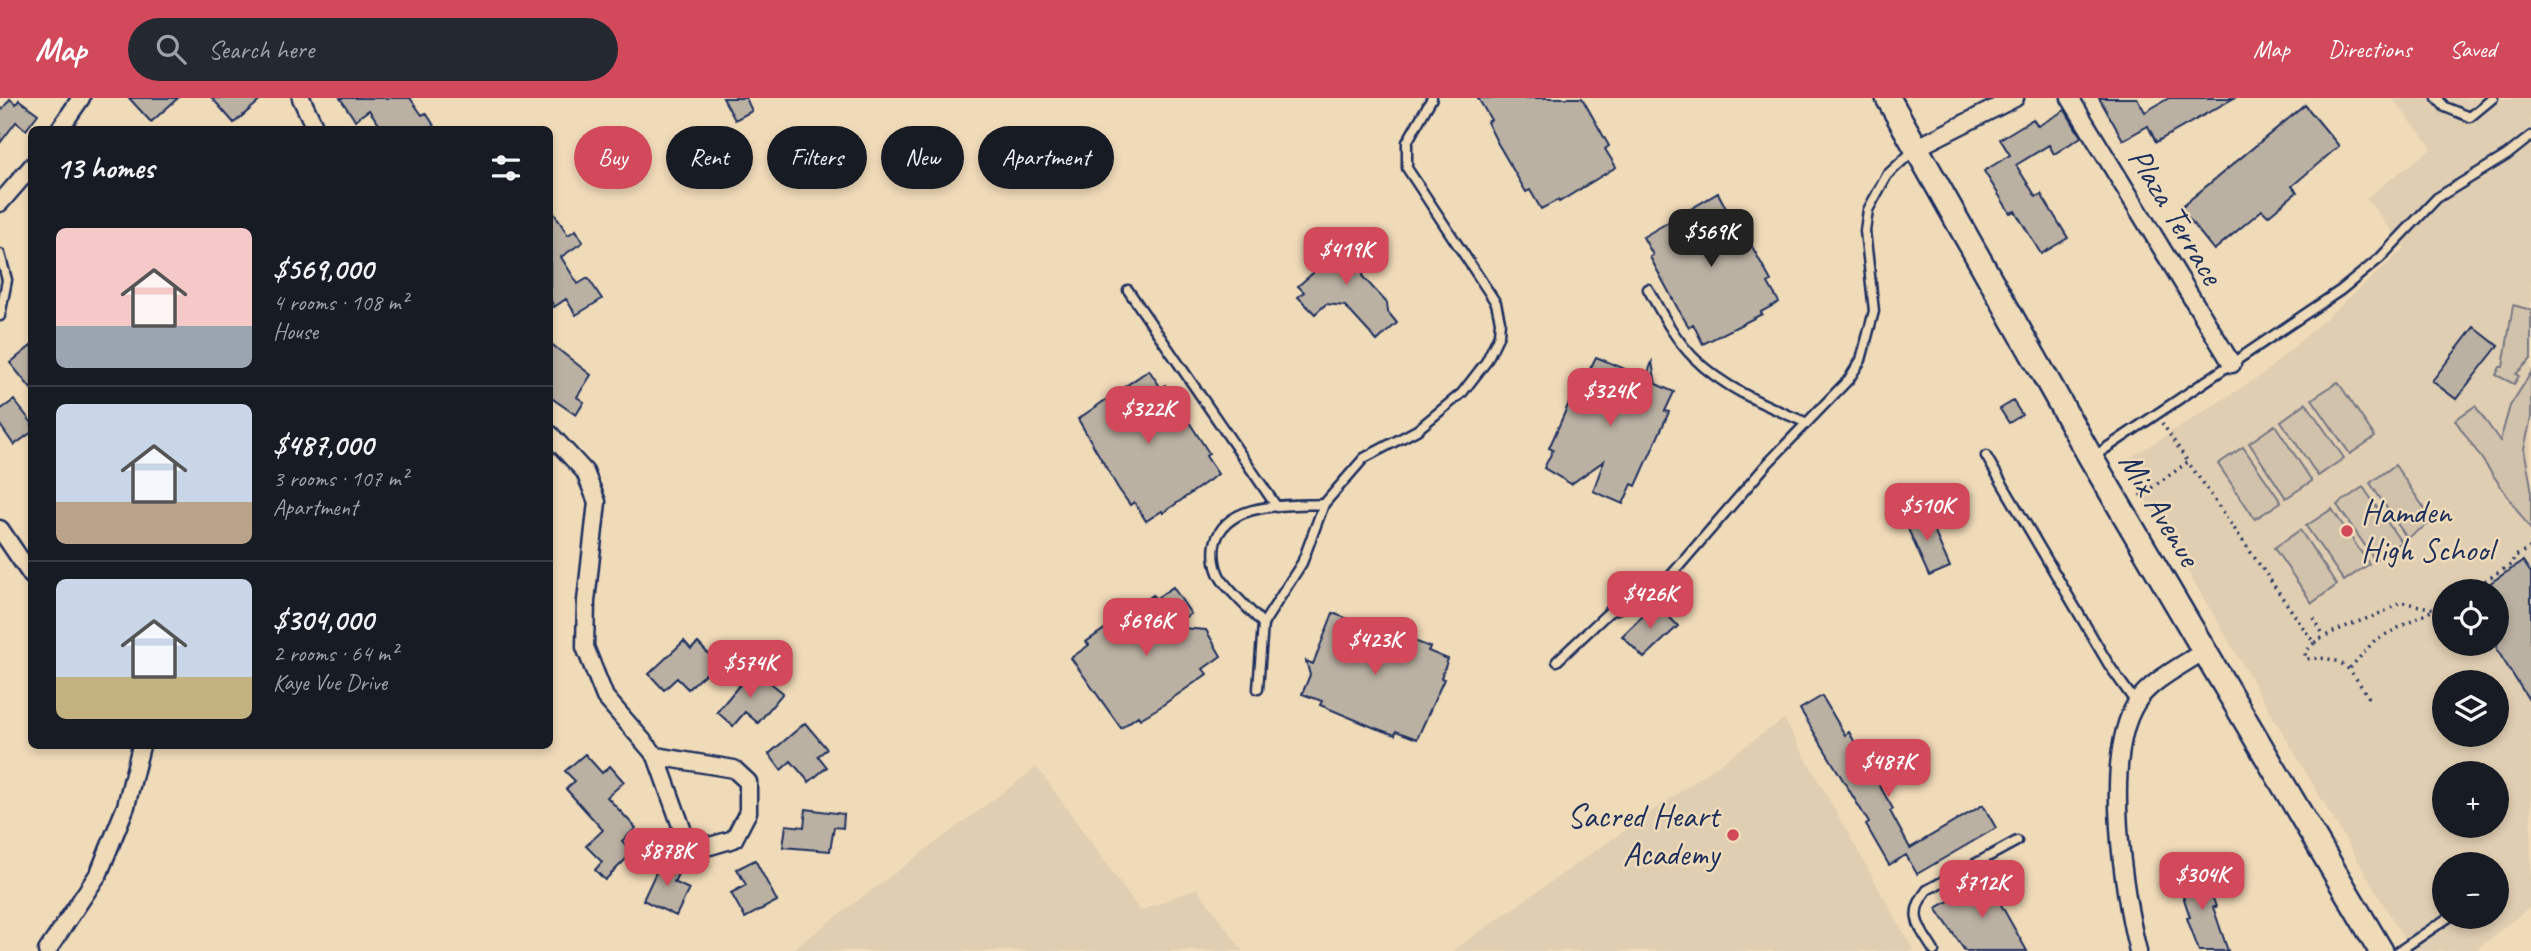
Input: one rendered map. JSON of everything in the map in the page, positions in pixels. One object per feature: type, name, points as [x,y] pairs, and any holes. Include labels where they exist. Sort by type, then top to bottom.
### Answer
[{"type":"street","points":[[62,126],[81,98]]},
{"type":"street","points":[[301,98],[314,126]]},
{"type":"street","name":"Mix Avenue","points":[[1888,98],[2091,458],[2381,951]]},
{"type":"street","points":[[1916,148],[2015,98]]},
{"type":"street","name":"Plaza Terrace","points":[[2070,98],[2232,364]]},
{"type":"street","points":[[0,203],[28,171]]},
{"type":"street","points":[[553,437],[585,472],[597,502],[586,601],[585,647],[605,697],[656,756],[685,837],[709,846],[734,839],[748,812],[748,782],[734,769],[656,756]]},
{"type":"street","points":[[0,529],[28,570]]},
{"type":"street","points":[[2138,951],[2127,909],[2118,800],[2120,753],[2136,703],[2205,650]]},
{"type":"street","points":[[47,951],[99,873],[126,806],[140,749]]},
{"type":"lane","points":[[1258,689],[1263,624],[1302,563],[1324,504],[1364,458],[1417,430],[1462,393],[1486,362],[1499,335],[1500,321],[1496,303],[1407,168],[1407,142],[1432,98]]},
{"type":"lane","points":[[2437,98],[2445,107],[2470,117],[2493,98]]},
{"type":"lane","points":[[2091,458],[2341,289],[2380,258],[2437,198],[2507,155],[2531,135]]},
{"type":"lane","points":[[1557,662],[1609,612],[1654,595],[1805,422],[1849,379],[1861,360],[1874,311],[1865,231],[1868,210],[1887,175],[1916,148]]},
{"type":"lane","points":[[0,254],[8,280],[0,316]]},
{"type":"lane","points":[[1648,289],[1671,329],[1693,357],[1720,379],[1763,404],[1805,422]]},
{"type":"lane","points":[[1128,290],[1277,507]]},
{"type":"lane","points":[[1986,456],[2109,665],[2136,703]]},
{"type":"lane","points":[[1263,624],[1221,578],[1213,555],[1217,534],[1227,523],[1249,510],[1324,504]]},
{"type":"lane","points":[[1934,951],[1920,930],[1916,917],[1917,903],[1927,890],[2017,841]]},
{"type":"lane","points":[[2399,951],[2432,929]]},
{"type":"path","points":[[2157,415],[2314,643]]},
{"type":"path","points":[[2140,496],[2188,463]]},
{"type":"path","points":[[2488,579],[2512,564],[2514,557],[2531,547]]},
{"type":"path","points":[[2369,698],[2350,668],[2332,658],[2306,659],[2305,653],[2324,636],[2389,610],[2401,602],[2432,608]]},
{"type":"path","points":[[2350,668],[2375,640],[2432,611]]},
{"type":"path","points":[[2302,627],[2313,619],[2324,636]]},
{"type":"shaded area","name":"Hamden High School","points":[[2392,98],[2531,98],[2531,906],[2509,924],[2509,852],[2432,852],[2432,929],[2502,929],[2475,951],[2411,951],[2128,470],[2127,460],[2263,374],[2405,248],[2366,198],[2432,148]]},
{"type":"shaded area","points":[[2513,305],[2531,310],[2531,359],[2516,374],[2519,376],[2514,384],[2496,375],[2500,367],[2503,367]]},
{"type":"shaded area","points":[[2531,373],[2531,418],[2524,449],[2531,486],[2531,530],[2455,420],[2475,406],[2500,441],[2510,406]]},
{"type":"shaded area","points":[[2338,382],[2375,437],[2350,454],[2312,399]]},
{"type":"shaded area","points":[[2306,403],[2344,458],[2318,476],[2281,421]]},
{"type":"shaded area","points":[[2275,425],[2312,481],[2286,498],[2249,443]]},
{"type":"shaded area","points":[[2243,447],[2281,502],[2255,519],[2218,464]]},
{"type":"shaded area","points":[[2395,465],[2433,521],[2407,538],[2370,483]]},
{"type":"shaded area","points":[[2363,487],[2401,542],[2375,560],[2337,505]]},
{"type":"shaded area","points":[[2332,509],[2369,564],[2344,581],[2306,526]]},
{"type":"shaded area","points":[[2300,530],[2337,585],[2312,603],[2274,548]]},
{"type":"shaded area","name":"Sacred Heart Academy","points":[[1784,719],[1914,951],[1452,951]]},
{"type":"shaded area","points":[[1037,767],[1140,911],[1197,888],[1243,951],[790,951]]},
{"type":"building","points":[[129,98],[178,98],[151,122]]},
{"type":"building","points":[[212,98],[263,98],[234,123]]},
{"type":"building","points":[[340,98],[410,98],[422,115],[426,113],[434,126],[380,126],[369,110],[355,120]]},
{"type":"building","points":[[723,98],[746,98],[752,111],[735,120]]},
{"type":"building","points":[[1478,98],[1582,98],[1609,146],[1605,149],[1616,167],[1559,202],[1558,200],[1541,209],[1530,190],[1526,192],[1497,142],[1487,122],[1491,120]]},
{"type":"building","points":[[2099,98],[2137,98],[2145,112],[2169,98],[2234,98],[2156,142],[2148,126],[2123,140]]},
{"type":"building","points":[[10,99],[16,104],[19,100],[38,114],[26,130],[16,122],[0,143],[0,112]]},
{"type":"building","points":[[2305,105],[2339,146],[2292,186],[2297,192],[2268,216],[2262,210],[2214,250],[2180,208]]},
{"type":"building","points":[[2065,110],[2081,137],[2054,154],[2049,145],[2016,165],[2036,197],[2041,194],[2068,238],[2041,254],[2015,211],[2010,213],[1984,171],[2010,155],[2000,139],[2033,119],[2038,126]]},
{"type":"building","points":[[1718,193],[1728,212],[1732,210],[1771,281],[1768,283],[1779,302],[1761,312],[1762,314],[1703,344],[1693,324],[1689,327],[1678,309],[1650,257],[1653,255],[1643,237]]},
{"type":"building","points":[[553,212],[568,235],[576,230],[583,242],[561,257],[578,284],[588,278],[602,299],[576,315],[566,299],[554,307]]},
{"type":"building","points":[[1316,241],[1367,247],[1363,277],[1387,303],[1388,312],[1397,323],[1377,341],[1345,306],[1326,304],[1315,314],[1298,297],[1304,292],[1298,286],[1313,273]]},
{"type":"building","points":[[2474,327],[2498,346],[2456,399],[2432,381]]},
{"type":"building","points":[[553,345],[591,375],[577,397],[584,402],[576,415],[553,399]]},
{"type":"building","points":[[28,348],[28,385],[10,363]]},
{"type":"building","points":[[1596,357],[1646,378],[1652,362],[1656,384],[1674,392],[1665,411],[1669,412],[1636,486],[1632,484],[1623,504],[1593,491],[1604,461],[1571,484],[1544,468],[1553,450],[1549,448],[1573,394]]},
{"type":"building","points":[[1149,370],[1161,388],[1165,385],[1209,453],[1206,456],[1218,474],[1163,513],[1162,511],[1146,521],[1134,502],[1130,505],[1118,488],[1078,419]]},
{"type":"building","points":[[14,400],[28,418],[28,435],[14,445],[0,425],[0,410]]},
{"type":"building","points":[[2013,401],[2022,415],[2009,423],[2000,409]]},
{"type":"building","points":[[1925,510],[1950,567],[1929,576],[1904,520]]},
{"type":"building","points":[[2523,561],[2531,573],[2531,703],[2501,656],[2509,656],[2509,579],[2496,579]]},
{"type":"building","points":[[1173,587],[1191,614],[1169,627],[1206,630],[1221,656],[1203,669],[1207,674],[1160,707],[1140,719],[1138,716],[1121,728],[1071,658],[1089,645],[1086,642],[1153,595],[1155,599]]},
{"type":"building","points":[[1656,603],[1678,626],[1644,658],[1622,636]]},
{"type":"building","points":[[1333,613],[1353,621],[1355,618],[1430,647],[1428,651],[1448,659],[1441,678],[1444,679],[1417,739],[1396,731],[1395,735],[1375,728],[1320,705],[1322,701],[1302,694],[1310,675],[1306,661],[1313,664]]},
{"type":"building","points":[[684,641],[691,649],[698,643],[717,663],[688,689],[677,678],[664,690],[649,674]]},
{"type":"building","points":[[761,675],[783,693],[758,723],[745,712],[733,726],[717,712],[747,676],[755,683]]},
{"type":"building","points":[[1822,696],[1845,735],[1849,732],[1893,809],[1890,811],[1910,848],[1983,805],[1996,828],[1917,874],[1906,855],[1889,865],[1866,825],[1869,823],[1800,709]]},
{"type":"building","points":[[805,723],[827,749],[818,756],[827,767],[809,782],[791,761],[781,770],[769,754]]},
{"type":"building","points":[[585,754],[602,773],[610,766],[624,782],[607,797],[636,828],[622,841],[633,852],[605,880],[595,870],[602,862],[586,846],[603,830],[566,789],[575,781],[565,771]]},
{"type":"building","points":[[806,809],[844,814],[843,828],[834,827],[830,851],[783,847],[786,825],[804,827]]},
{"type":"building","points":[[663,857],[682,866],[674,882],[689,889],[676,916],[643,900]]},
{"type":"building","points":[[755,860],[777,901],[745,918],[731,893],[746,885],[737,869]]},
{"type":"building","points":[[2203,869],[2228,951],[2199,951],[2187,918],[2190,917],[2177,878]]},
{"type":"building","points":[[1994,876],[2007,899],[2000,903],[2027,951],[1965,951],[1936,908]]},
{"type":"place","name":"Hamden High School","points":[[2347,531]]},
{"type":"place","name":"Sacred Heart Academy","points":[[1733,835]]}]
